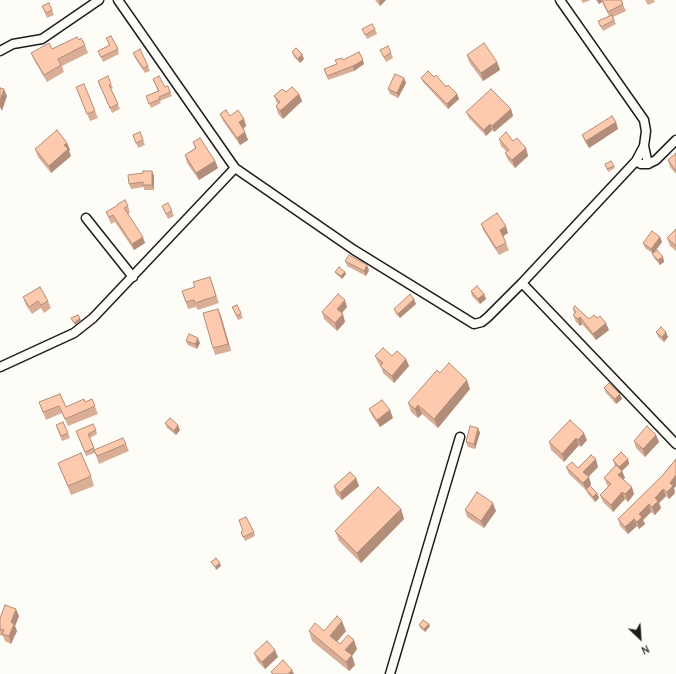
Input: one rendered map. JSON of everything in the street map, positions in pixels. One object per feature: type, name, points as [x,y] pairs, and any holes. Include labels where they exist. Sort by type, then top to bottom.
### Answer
[{"type":"street","points":[[0,51],[13,44],[42,39],[99,0]]},
{"type":"street","points":[[118,0],[236,168],[354,250],[474,324],[482,322],[488,317],[522,283],[636,161],[644,146]]},
{"type":"street","points":[[560,0],[644,120],[646,131],[644,146],[648,164]]},
{"type":"street","points":[[636,161],[641,164],[648,164],[656,160],[676,140]]},
{"type":"street","points":[[0,367],[74,333],[94,318],[236,168]]},
{"type":"street","points":[[86,218],[133,277]]},
{"type":"street","points":[[522,283],[676,444]]},
{"type":"street","points":[[390,674],[460,437]]},
{"type":"building","points":[[602,0],[621,0],[623,4],[608,12]]},
{"type":"building","points":[[49,3],[52,10],[46,13],[42,6]]},
{"type":"building","points":[[612,15],[614,20],[601,27],[598,21]]},
{"type":"building","points":[[372,24],[375,29],[365,35],[362,29]]},
{"type":"building","points":[[111,36],[118,49],[101,57],[98,51],[110,45],[106,38]]},
{"type":"building","points":[[77,37],[79,40],[81,38],[85,45],[58,59],[61,65],[44,75],[31,53],[49,43],[52,49]]},
{"type":"building","points":[[484,43],[497,62],[481,73],[467,55]]},
{"type":"building","points":[[388,46],[391,53],[384,57],[380,50]]},
{"type":"building","points":[[296,48],[302,54],[298,59],[292,52]]},
{"type":"building","points":[[140,49],[148,66],[143,68],[133,53]]},
{"type":"building","points":[[359,52],[363,60],[353,66],[327,76],[324,69],[337,64],[335,60],[342,58],[343,60]]},
{"type":"building","points":[[428,71],[434,77],[436,75],[446,87],[448,85],[457,94],[447,104],[421,78]]},
{"type":"building","points":[[395,74],[404,78],[397,93],[388,89]]},
{"type":"building","points":[[108,76],[111,84],[109,85],[118,104],[110,108],[98,81]]},
{"type":"building","points":[[159,76],[165,87],[168,86],[170,92],[149,104],[146,96],[159,91],[153,79]]},
{"type":"building","points":[[84,84],[95,111],[87,114],[76,87]]},
{"type":"building","points":[[292,87],[299,94],[280,111],[276,106],[280,102],[274,96],[282,89],[286,92]]},
{"type":"building","points":[[0,88],[4,89],[0,101]]},
{"type":"building","points":[[491,89],[511,109],[492,126],[490,124],[484,130],[466,112]]},
{"type":"building","points":[[226,110],[230,116],[238,110],[244,119],[239,122],[245,132],[237,138],[220,114]]},
{"type":"building","points":[[612,116],[616,122],[586,141],[582,135]]},
{"type":"building","points":[[57,130],[67,143],[64,145],[68,149],[49,166],[35,149]]},
{"type":"building","points":[[140,132],[143,140],[136,143],[133,135]]},
{"type":"building","points":[[506,132],[513,141],[517,138],[526,148],[512,160],[505,153],[509,150],[499,139]]},
{"type":"building","points":[[200,138],[215,161],[196,173],[185,155],[196,148],[193,142]]},
{"type":"building","points":[[676,153],[676,171],[668,160]]},
{"type":"building","points":[[611,161],[614,166],[607,169],[605,164]]},
{"type":"building","points":[[143,171],[152,171],[152,185],[143,185],[143,182],[129,184],[128,175],[143,173]]},
{"type":"building","points":[[125,200],[128,206],[124,208],[143,237],[132,244],[113,215],[109,217],[106,212]]},
{"type":"building","points":[[168,203],[172,211],[166,214],[162,206]]},
{"type":"building","points":[[497,213],[506,226],[500,230],[506,243],[496,248],[481,224]]},
{"type":"building","points":[[676,229],[676,246],[667,238]]},
{"type":"building","points":[[652,231],[660,237],[651,249],[643,243]]},
{"type":"building","points":[[657,250],[663,257],[658,260],[652,254]]},
{"type":"building","points":[[349,255],[367,265],[364,271],[345,261]]},
{"type":"building","points":[[339,267],[345,272],[341,276],[335,272]]},
{"type":"building","points":[[210,277],[216,296],[195,303],[194,300],[186,302],[182,291],[195,287],[193,282]]},
{"type":"building","points":[[477,286],[484,294],[478,299],[471,291]]},
{"type":"building","points":[[40,287],[48,301],[41,305],[38,301],[29,307],[23,297]]},
{"type":"building","points":[[338,294],[345,300],[337,309],[343,314],[335,323],[322,312]]},
{"type":"building","points":[[410,294],[414,299],[398,314],[394,309]]},
{"type":"building","points":[[237,305],[241,313],[237,316],[232,307]]},
{"type":"building","points":[[575,306],[589,319],[594,315],[597,318],[600,316],[606,323],[593,334],[580,317],[578,319],[573,315],[576,312],[573,308]]},
{"type":"building","points":[[218,309],[228,344],[213,348],[203,313]]},
{"type":"building","points":[[78,315],[80,318],[74,323],[71,318]]},
{"type":"building","points":[[661,327],[666,332],[662,337],[656,332]]},
{"type":"building","points":[[189,334],[198,338],[195,344],[186,341]]},
{"type":"building","points":[[383,348],[392,356],[397,351],[406,359],[392,376],[380,366],[383,363],[375,356]]},
{"type":"building","points":[[449,363],[467,380],[434,419],[418,405],[415,409],[408,403],[437,370],[440,373]]},
{"type":"building","points":[[609,383],[620,394],[615,399],[604,388]]},
{"type":"building","points":[[60,394],[66,407],[84,399],[85,402],[92,399],[95,406],[65,419],[59,406],[43,412],[39,402]]},
{"type":"building","points":[[382,400],[390,410],[377,420],[369,409]]},
{"type":"building","points":[[170,418],[178,425],[174,431],[165,423]]},
{"type":"building","points":[[570,420],[584,433],[578,440],[576,438],[562,454],[549,442]]},
{"type":"building","points":[[63,422],[68,433],[61,436],[56,425]]},
{"type":"building","points":[[93,424],[96,430],[88,434],[94,448],[85,452],[76,431]]},
{"type":"building","points":[[470,426],[478,428],[474,444],[466,442]]},
{"type":"building","points":[[647,426],[656,435],[643,449],[634,441]]},
{"type":"building","points":[[123,438],[126,444],[97,456],[94,450]]},
{"type":"building","points":[[621,452],[628,459],[619,467],[613,460]]},
{"type":"building","points":[[81,453],[91,476],[68,486],[58,463]]},
{"type":"building","points":[[591,455],[596,459],[583,472],[589,477],[583,483],[566,467],[572,462],[578,468]]},
{"type":"building","points":[[676,459],[676,475],[670,483],[673,486],[667,492],[663,489],[655,498],[658,501],[652,507],[649,504],[639,514],[642,517],[637,522],[634,519],[625,527],[618,519],[662,476]]},
{"type":"building","points":[[616,465],[622,471],[618,475],[632,487],[625,494],[622,492],[611,505],[600,495],[611,484],[604,478]]},
{"type":"building","points":[[350,472],[356,478],[340,493],[334,486]]},
{"type":"building","points":[[590,486],[597,493],[593,497],[586,489]]},
{"type":"building","points":[[378,487],[401,509],[357,553],[335,531]]},
{"type":"building","points":[[477,492],[493,503],[481,521],[465,510]]},
{"type":"building","points":[[246,517],[254,532],[243,537],[241,532],[243,531],[239,520]]},
{"type":"building","points":[[216,558],[220,563],[215,567],[211,562]]},
{"type":"building","points":[[5,605],[16,609],[11,622],[14,624],[9,636],[2,634],[4,630],[0,629],[0,618]]},
{"type":"building","points":[[337,616],[342,621],[330,636],[340,644],[348,635],[354,640],[345,650],[352,655],[346,662],[309,631],[315,623],[324,631]]},
{"type":"building","points":[[423,620],[429,624],[424,629],[419,625]]},
{"type":"building","points":[[267,641],[275,650],[262,662],[254,653]]},
{"type":"building","points":[[283,660],[292,670],[288,674],[273,674],[271,672]]}]
